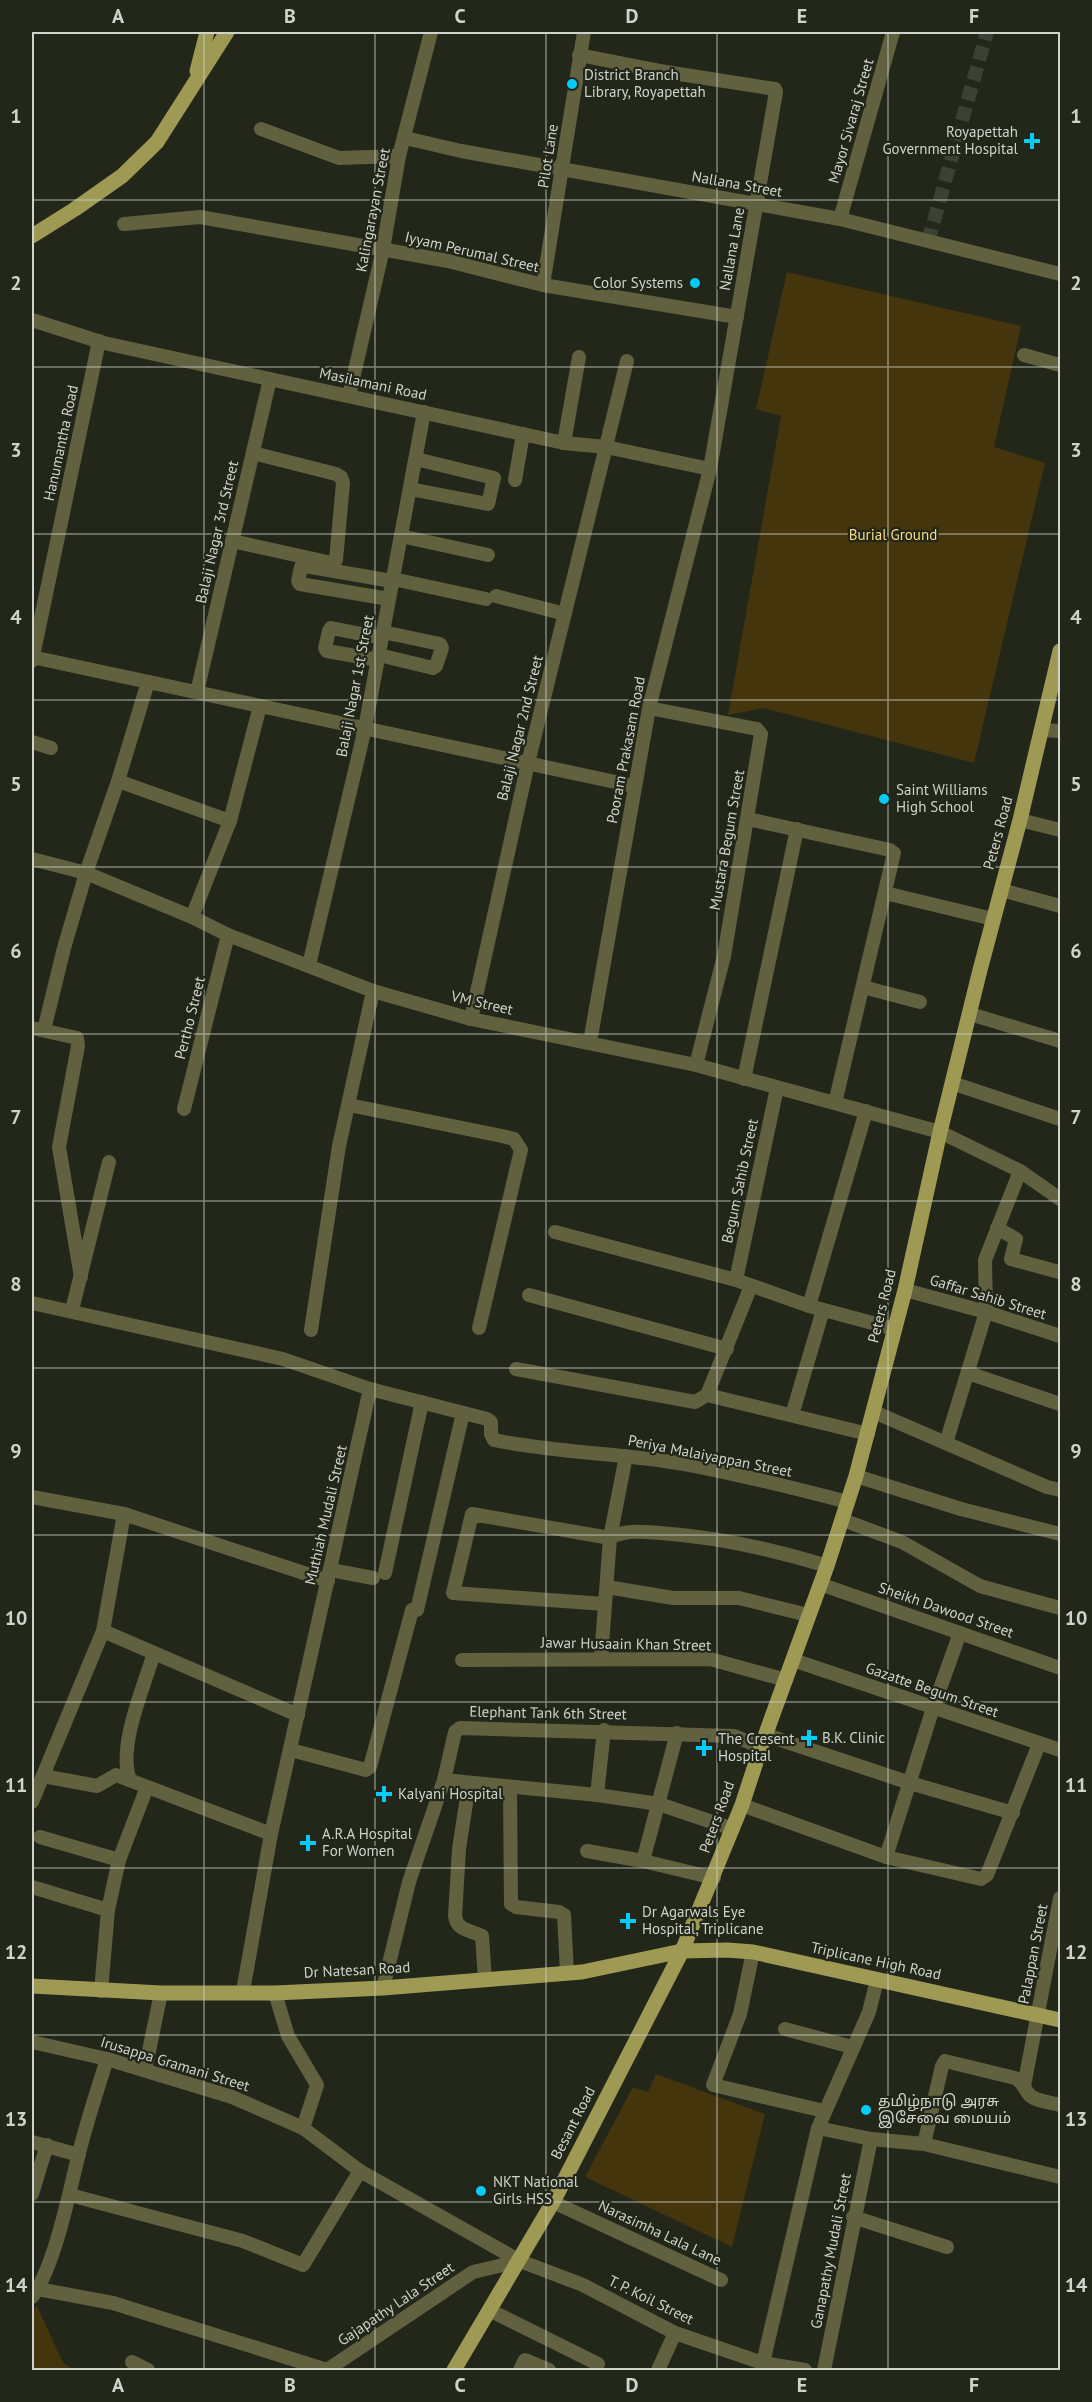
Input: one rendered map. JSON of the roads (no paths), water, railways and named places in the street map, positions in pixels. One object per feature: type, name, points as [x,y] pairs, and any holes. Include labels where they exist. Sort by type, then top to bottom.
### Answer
[{"type":"main road","points":[[194,82],[207,32]]},
{"type":"main road","points":[[32,236],[75,209],[129,169],[157,142],[227,32]]},
{"type":"main road","name":"Peters Road","points":[[682,1951],[714,1878],[742,1805],[843,1520],[856,1476],[905,1290],[940,1132],[1020,820],[1060,651]]},
{"type":"main road","name":"Dr Natesan Road","points":[[32,1986],[161,1993],[243,1991],[275,1993],[382,1988],[582,1972],[682,1951]]},
{"type":"main road","name":"Triplicane High Road","points":[[682,1951],[753,1952],[1037,2017],[1060,2020]]},
{"type":"main road","name":"Besant Road","points":[[453,2370],[520,2261],[553,2202],[682,1951]]},
{"type":"street","name":"Kalingarayan Street","points":[[349,396],[383,249],[399,156],[431,32]]},
{"type":"street","name":"Pilot Lane","points":[[543,285],[584,32]]},
{"type":"street","name":"Mayor Sivaraj Street","points":[[840,219],[893,32]]},
{"type":"street","name":"Nallana Lane","points":[[579,55],[776,90],[710,468]]},
{"type":"street","points":[[261,129],[339,158],[399,156]]},
{"type":"street","name":"Nallana Street","points":[[405,138],[460,152],[840,219],[1060,274]]},
{"type":"street","name":"Iyyam Perumal Street","points":[[124,224],[200,217],[448,261],[543,285],[737,317]]},
{"type":"street","name":"Masilamani Road","points":[[32,320],[99,341],[270,379],[564,443],[606,447],[710,468]]},
{"type":"street","name":"Hanumantha Road","points":[[32,659],[99,341]]},
{"type":"street","points":[[1024,355],[1060,364]]},
{"type":"street","points":[[564,443],[579,357]]},
{"type":"street","name":"Balaji Nagar 2nd Street","points":[[471,1019],[528,763],[627,361]]},
{"type":"street","name":"Balaji Nagar 3rd Street","points":[[197,692],[270,379]]},
{"type":"street","name":"Balaji Nagar 1st Street","points":[[309,965],[365,728],[424,412]]},
{"type":"street","points":[[515,480],[523,434]]},
{"type":"street","points":[[232,541],[332,563],[336,560],[343,483],[341,477],[253,453]]},
{"type":"street","points":[[410,489],[485,505],[489,502],[494,478],[416,459]]},
{"type":"street","name":"Pooram Prakasam Road","points":[[590,1042],[649,708],[710,468]]},
{"type":"street","points":[[401,536],[488,555]]},
{"type":"street","points":[[389,599],[300,584],[298,581],[301,567],[491,597],[565,614]]},
{"type":"street","points":[[377,662],[327,651],[325,648],[328,631],[331,628],[442,637]]},
{"type":"street","points":[[325,657],[433,668],[436,666],[442,648],[440,644],[383,632]]},
{"type":"street","points":[[32,659],[634,786]]},
{"type":"street","points":[[81,1277],[59,1147],[78,1046],[77,1038],[38,1029],[148,682]]},
{"type":"street","points":[[192,917],[230,821],[260,706]]},
{"type":"street","name":"Mustara Begum Street","points":[[649,708],[760,732],[762,738],[724,956],[696,1065]]},
{"type":"street","points":[[1042,730],[1060,731]]},
{"type":"street","points":[[32,742],[51,748]]},
{"type":"street","points":[[118,781],[230,821]]},
{"type":"street","points":[[748,819],[890,849],[894,856],[835,1103]]},
{"type":"street","points":[[1020,820],[1060,830]]},
{"type":"street","points":[[744,1079],[797,829]]},
{"type":"street","name":"VM Street","points":[[32,859],[86,873],[192,917],[228,935],[373,991],[471,1019],[696,1065],[940,1132],[1020,1171],[1060,1199]]},
{"type":"street","points":[[1001,890],[1060,906]]},
{"type":"street","points":[[885,893],[993,919]]},
{"type":"street","name":"Pertho Street","points":[[184,1109],[228,935]]},
{"type":"street","points":[[862,987],[920,1002]]},
{"type":"street","points":[[311,1330],[339,1146],[373,991]]},
{"type":"street","points":[[970,1014],[1060,1041]]},
{"type":"street","points":[[952,1083],[1060,1119]]},
{"type":"street","name":"Begum Sahib Street","points":[[736,1280],[777,1088]]},
{"type":"street","points":[[349,1105],[514,1139],[521,1150],[479,1328]]},
{"type":"street","points":[[792,1415],[816,1308],[866,1112]]},
{"type":"street","points":[[72,1310],[109,1162]]},
{"type":"street","points":[[946,1443],[986,1312],[984,1260],[1020,1171]]},
{"type":"street","points":[[996,1228],[1016,1239],[1011,1260],[1059,1272]]},
{"type":"street","points":[[555,1232],[736,1280],[816,1308],[895,1329]]},
{"type":"street","points":[[516,1369],[695,1402],[707,1395],[728,1349],[751,1286]]},
{"type":"street","name":"Gaffar Sahib Street","points":[[905,1290],[986,1312],[1060,1336]]},
{"type":"street","points":[[529,1295],[728,1349]]},
{"type":"street","points":[[32,1302],[72,1310],[102,1320],[283,1359],[370,1389],[464,1413],[417,1610],[412,1610],[370,1767],[366,1770],[291,1750]]},
{"type":"street","points":[[968,1373],[1060,1404]]},
{"type":"street","name":"Muthiah Mudali Street","points":[[243,1991],[271,1834],[370,1389]]},
{"type":"street","points":[[707,1395],[868,1434]]},
{"type":"street","points":[[32,1497],[124,1514],[330,1575],[379,1576],[422,1402]]},
{"type":"street","points":[[874,1412],[1047,1487],[1060,1490]]},
{"type":"street","name":"Periya Malaiyappan Street","points":[[464,1413],[489,1420],[494,1440],[531,1448],[626,1456],[683,1464],[764,1480],[848,1502]]},
{"type":"street","points":[[601,1658],[610,1538],[626,1456]]},
{"type":"street","points":[[856,1476],[961,1509],[1060,1534]]},
{"type":"street","points":[[32,1802],[103,1631],[124,1514]]},
{"type":"street","points":[[605,1604],[453,1593],[472,1514],[610,1538],[616,1534],[639,1532],[702,1536],[773,1550],[827,1566]]},
{"type":"street","points":[[843,1520],[902,1542],[981,1586],[1060,1608]]},
{"type":"street","name":"Sheikh Dawood Street","points":[[820,1584],[1060,1668]]},
{"type":"street","points":[[607,1587],[673,1598],[739,1598],[808,1615]]},
{"type":"street","points":[[103,1631],[298,1715]]},
{"type":"street","points":[[886,1857],[933,1708],[960,1633]]},
{"type":"street","points":[[130,1780],[126,1763],[131,1730],[154,1653]]},
{"type":"street","name":"Jawar Husaain Khan Street","points":[[462,1660],[710,1659],[786,1680]]},
{"type":"street","name":"Gazatte Begum Street","points":[[793,1660],[1060,1750]]},
{"type":"street","name":"Elephant Tank 6th Street","points":[[382,1988],[409,1882],[444,1780],[455,1732],[459,1728],[604,1730],[734,1736],[763,1741],[1013,1813]]},
{"type":"street","points":[[597,1795],[604,1730]]},
{"type":"street","points":[[643,1861],[677,1733]]},
{"type":"street","points":[[742,1805],[886,1857],[984,1879],[1013,1813],[1039,1744]]},
{"type":"street","points":[[43,1776],[98,1786],[116,1775],[271,1834]]},
{"type":"street","points":[[444,1780],[597,1795],[659,1804],[733,1829]]},
{"type":"street","points":[[469,1784],[459,1849],[455,1916],[457,1924],[463,1929],[482,1936],[485,1980]]},
{"type":"street","points":[[101,1991],[108,1910],[119,1860],[147,1787]]},
{"type":"street","points":[[510,1787],[511,1904],[516,1907],[559,1912],[564,1915],[567,1973]]},
{"type":"street","points":[[40,1837],[119,1860]]},
{"type":"street","points":[[586,1851],[643,1861],[714,1878]]},
{"type":"street","points":[[32,1887],[108,1910]]},
{"type":"street","name":"Palappan Street","points":[[1024,2086],[1060,1898]]},
{"type":"street","points":[[753,1952],[740,2014],[713,2085],[824,2111]]},
{"type":"street","points":[[763,2363],[818,2128],[869,2012],[877,1980]]},
{"type":"street","points":[[145,2070],[161,1993]]},
{"type":"street","points":[[275,1993],[288,2036],[316,2085],[303,2128]]},
{"type":"street","points":[[785,2029],[852,2047]]},
{"type":"street","name":"Irusappa Gramani Street","points":[[32,2042],[107,2059],[232,2097],[303,2128],[360,2171],[520,2261]]},
{"type":"street","points":[[107,2059],[79,2155],[70,2195],[35,2293],[113,2303],[327,2370]]},
{"type":"street","points":[[924,2144],[945,2061],[1015,2078],[1034,2098],[1060,2105]]},
{"type":"street","points":[[818,2128],[871,2139],[924,2144],[1060,2177]]},
{"type":"street","name":"Ganapathy Mudali Street","points":[[824,2370],[871,2139]]},
{"type":"street","points":[[32,2142],[79,2155]]},
{"type":"street","points":[[32,2194],[47,2145]]},
{"type":"street","points":[[70,2195],[243,2241],[303,2265],[360,2171]]},
{"type":"street","name":"Narasimha Lala Lane","points":[[553,2202],[721,2280]]},
{"type":"street","points":[[854,2217],[948,2247]]},
{"type":"street","name":"T. P. Koil Street","points":[[520,2261],[583,2285],[675,2333],[763,2363],[805,2370]]},
{"type":"street","name":"Gajapathy Lala Street","points":[[327,2370],[473,2272],[520,2261]]},
{"type":"street","points":[[489,2310],[598,2364]]},
{"type":"street","points":[[658,2370],[675,2333]]},
{"type":"street","points":[[520,2370],[525,2360],[549,2370]]},
{"type":"street","points":[[132,2362],[148,2370]]},
{"type":"tunnel","points":[[928,242],[987,32]]},
{"type":"place","name":"District Branch Library, Royapettah","points":[[572,84]]},
{"type":"place","name":"Royapettah Government Hospital","points":[[1032,141]]},
{"type":"place","name":"Color Systems","points":[[695,283]]},
{"type":"place","name":"Saint Williams High School","points":[[884,799]]},
{"type":"place","name":"B.K. Clinic","points":[[809,1738]]},
{"type":"place","name":"The Cresent Hospital","points":[[704,1748]]},
{"type":"place","name":"Kalyani Hospital","points":[[384,1794]]},
{"type":"place","name":"A.R.A Hospital For Women","points":[[308,1843]]},
{"type":"place","name":"Dr Agarwals Eye Hospital, Triplicane","points":[[628,1921]]},
{"type":"place","name":"தமிழ்நாடு அரசு இசேவை மையம்","points":[[866,2110]]},
{"type":"place","name":"NKT National Girls HSS","points":[[481,2191]]},
{"type":"park label","name":"Burial Ground","points":[[893,535]]}]
